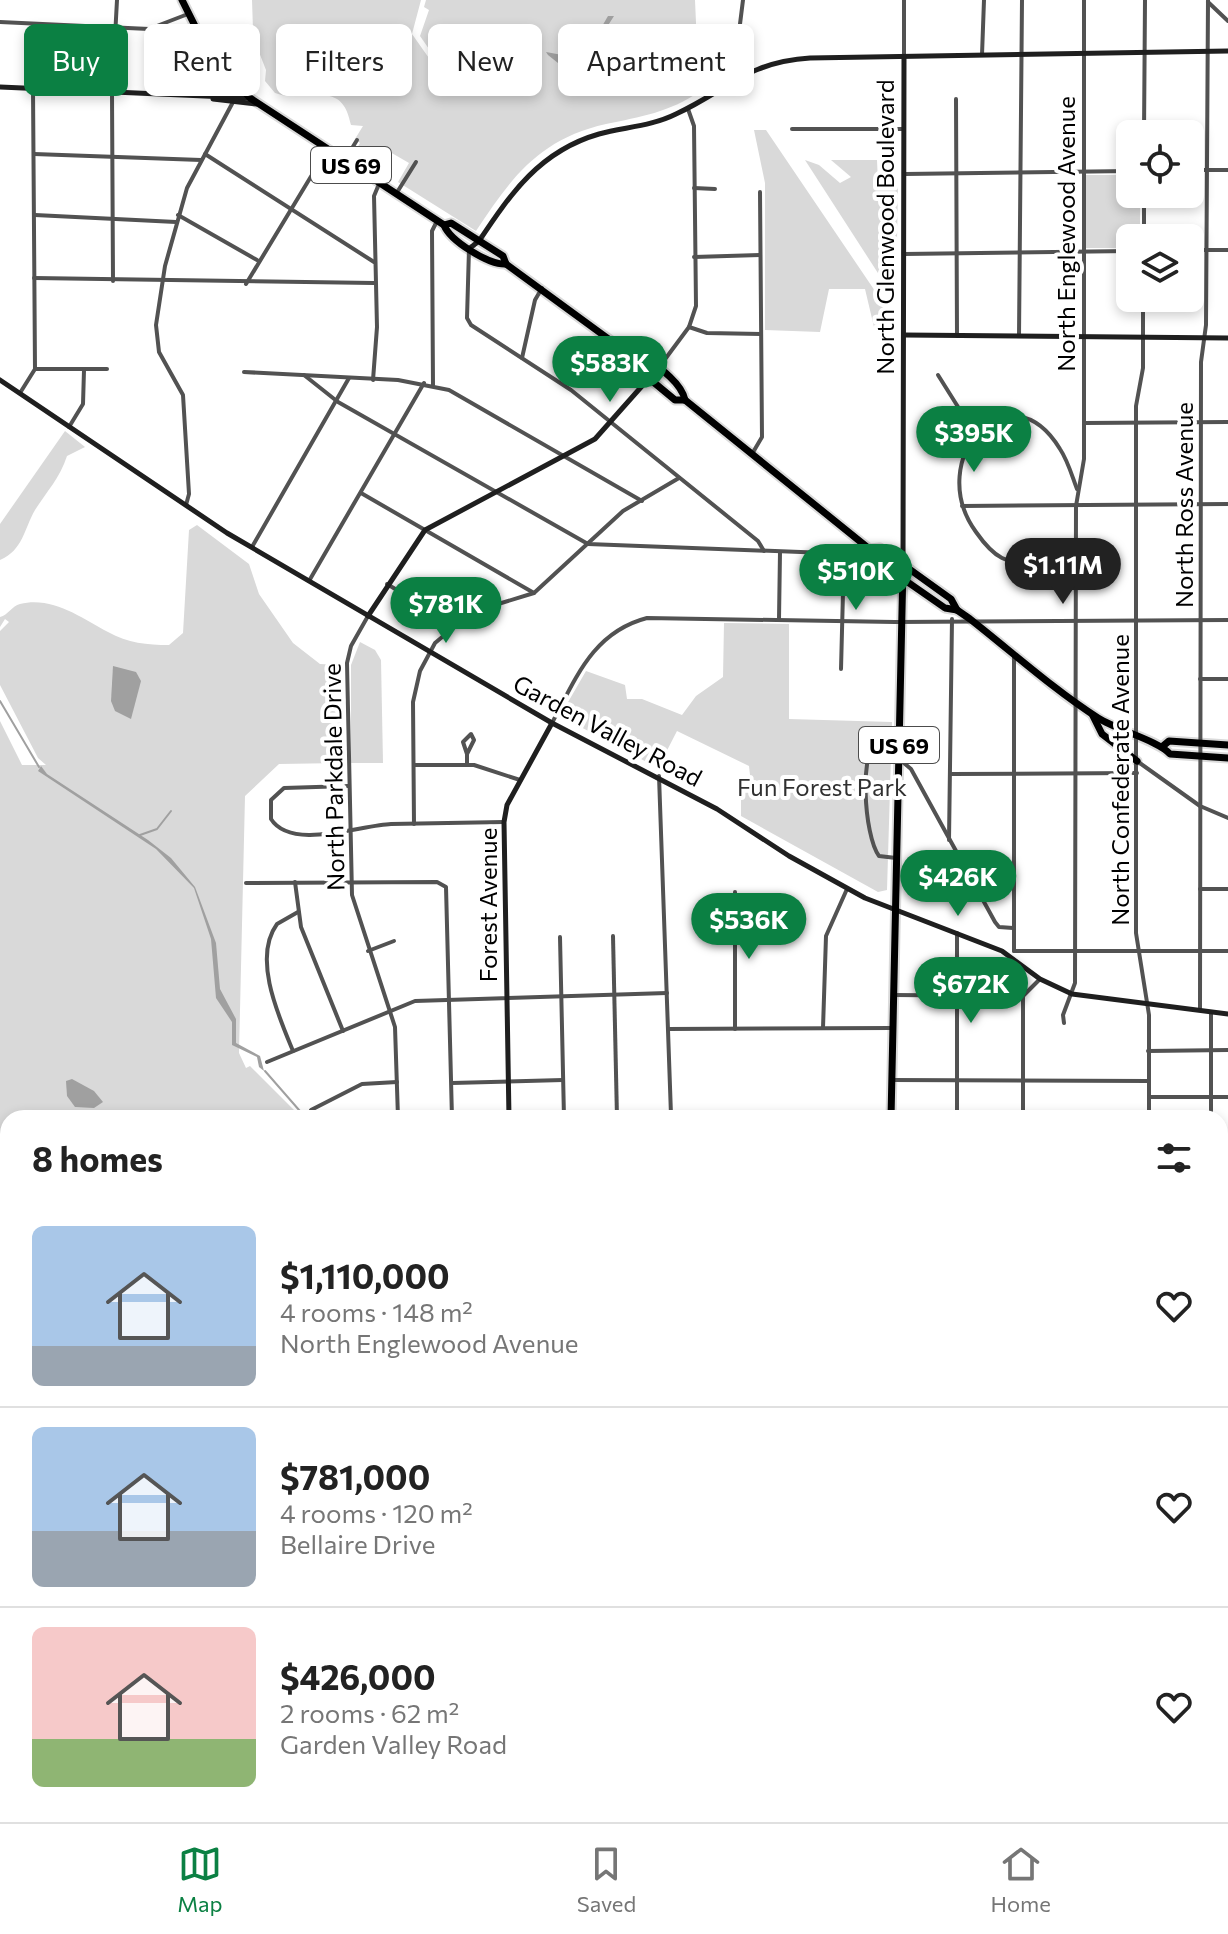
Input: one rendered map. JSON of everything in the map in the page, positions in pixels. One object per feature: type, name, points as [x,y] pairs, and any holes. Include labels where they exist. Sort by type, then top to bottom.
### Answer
[{"type":"main road","name":"US 69","points":[[182,0],[213,59],[254,101],[396,194],[441,222],[451,223],[503,256],[506,264],[625,351],[628,361],[675,400],[685,400],[869,548],[873,558],[903,580]]},
{"type":"main road","name":"US 69","points":[[441,222],[447,232],[470,248],[497,265],[506,264]]},
{"type":"main road","name":"US 69","points":[[625,351],[636,351],[658,368],[683,390],[685,400]]},
{"type":"main road","name":"US 69","points":[[869,548],[880,548],[903,565]]},
{"type":"main road","name":"North Glenwood Boulevard","points":[[891,1110],[903,565]]},
{"type":"main road","points":[[903,565],[951,599],[957,610]]},
{"type":"main road","points":[[903,580],[945,608],[957,610],[970,619],[1092,714],[1137,738],[1163,746],[1170,754],[1228,758]]},
{"type":"main road","points":[[1092,714],[1102,734],[1137,761]]},
{"type":"main road","points":[[1163,746],[1169,741],[1228,745]]},
{"type":"street","points":[[115,24],[117,0]]},
{"type":"street","points":[[738,24],[743,0]]},
{"type":"street","points":[[904,0],[904,57]]},
{"type":"street","points":[[982,55],[984,0]]},
{"type":"street","points":[[1019,336],[1022,0]]},
{"type":"street","name":"North Englewood Avenue","points":[[1064,1023],[1063,1015],[1075,983],[1075,562],[1077,490],[1084,459],[1084,0]]},
{"type":"street","points":[[1144,120],[1145,0]]},
{"type":"street","points":[[1208,1],[1228,21]]},
{"type":"street","name":"North Ross Avenue","points":[[1200,1010],[1201,422],[1208,1]]},
{"type":"street","points":[[128,28],[149,29],[188,14]]},
{"type":"street","points":[[0,22],[38,24]]},
{"type":"street","points":[[754,70],[796,58],[1228,51]]},
{"type":"street","name":"North Glenwood Boulevard","points":[[903,565],[904,57]]},
{"type":"street","points":[[0,87],[24,88]]},
{"type":"street","points":[[128,94],[254,101]]},
{"type":"street","points":[[20,393],[35,369],[33,96]]},
{"type":"street","points":[[112,96],[113,281]]},
{"type":"street","points":[[709,96],[652,124],[585,139],[550,156],[518,184],[467,255],[468,322],[571,390],[758,541],[764,551]]},
{"type":"street","points":[[212,98],[233,102],[254,101]]},
{"type":"street","points":[[956,99],[957,336]]},
{"type":"street","points":[[186,505],[189,494],[183,395],[156,345],[161,283],[178,215],[201,160],[233,102]]},
{"type":"street","name":"North Parkdale Drive","points":[[398,1110],[391,1011],[368,951],[350,882],[348,656],[386,584],[425,530],[595,439],[650,378],[689,327],[696,306],[694,126],[688,109]]},
{"type":"street","points":[[792,129],[904,129]]},
{"type":"street","points":[[344,161],[357,140]]},
{"type":"street","points":[[246,284],[257,260],[327,150]]},
{"type":"street","points":[[34,154],[201,160]]},
{"type":"street","points":[[205,154],[374,262]]},
{"type":"street","points":[[396,194],[416,162]]},
{"type":"street","points":[[1206,170],[1228,170]]},
{"type":"street","points":[[905,174],[1116,171]]},
{"type":"street","points":[[373,380],[377,327],[374,194],[380,183]]},
{"type":"street","points":[[694,188],[715,189]]},
{"type":"street","points":[[752,454],[762,437],[760,192]]},
{"type":"street","points":[[35,215],[176,222]]},
{"type":"street","points":[[178,215],[257,260]]},
{"type":"street","points":[[433,385],[432,231],[441,222]]},
{"type":"street","points":[[1206,250],[1228,250]]},
{"type":"street","points":[[904,254],[1116,251]]},
{"type":"street","points":[[694,257],[760,255]]},
{"type":"street","points":[[34,278],[161,283],[374,283]]},
{"type":"street","points":[[522,358],[535,300],[542,288]]},
{"type":"street","name":"North Confederate Avenue","points":[[1143,312],[1136,422],[1137,950],[1148,1004],[1149,1110]]},
{"type":"street","points":[[689,327],[707,333],[761,334]]},
{"type":"street","points":[[904,335],[1228,338]]},
{"type":"street","points":[[35,369],[107,369]]},
{"type":"street","points":[[69,427],[83,404],[84,369]]},
{"type":"street","points":[[244,372],[433,385],[462,397],[642,501]]},
{"type":"street","points":[[304,375],[338,402],[588,544],[844,554],[858,554],[869,548]]},
{"type":"street","points":[[938,375],[975,434]]},
{"type":"street","points":[[252,547],[338,402],[349,378]]},
{"type":"street","name":"Garden Valley Road","points":[[0,380],[252,547],[552,723],[659,776],[847,889],[1012,953],[1075,950],[1228,951]]},
{"type":"street","points":[[309,581],[424,383]]},
{"type":"street","points":[[1075,562],[1020,562],[1001,557],[974,529],[962,506],[959,475],[980,426],[1003,417],[1030,422],[1047,433],[1060,448],[1077,490]]},
{"type":"street","points":[[1084,423],[1228,422]]},
{"type":"street","points":[[414,824],[413,702],[429,652],[453,624],[472,612],[534,593],[623,511],[679,478]]},
{"type":"street","points":[[361,493],[534,593]]},
{"type":"street","points":[[962,506],[1228,504]]},
{"type":"street","points":[[779,619],[780,552]]},
{"type":"street","points":[[841,669],[844,554]]},
{"type":"street","points":[[386,584],[453,624]]},
{"type":"street","name":"Forest Avenue","points":[[509,1110],[504,822],[507,805],[589,654],[622,626],[657,616],[842,621],[1228,620]]},
{"type":"street","points":[[949,840],[952,619]]},
{"type":"street","points":[[1014,653],[1012,953],[1040,979],[1072,994],[1228,1014]]},
{"type":"street","points":[[1200,679],[1228,679]]},
{"type":"street","points":[[896,858],[879,856],[873,847],[865,803],[876,738],[884,732],[899,731]]},
{"type":"street","points":[[467,754],[467,764]]},
{"type":"street","points":[[898,758],[911,769],[995,922],[999,927],[1013,928]]},
{"type":"street","points":[[1137,761],[1200,806],[1228,818]]},
{"type":"street","points":[[414,765],[467,764],[499,771],[520,780]]},
{"type":"street","points":[[952,774],[1137,773]]},
{"type":"street","points":[[659,776],[671,1110]]},
{"type":"street","points":[[348,786],[288,787],[273,796],[270,807],[273,823],[286,832],[349,833],[381,825],[504,822]]},
{"type":"street","points":[[295,882],[298,912],[343,1031]]},
{"type":"street","points":[[246,883],[437,882],[446,887],[452,1110]]},
{"type":"street","points":[[823,1028],[826,936],[847,889]]},
{"type":"street","points":[[1200,889],[1228,889]]},
{"type":"street","points":[[735,892],[735,1029]]},
{"type":"street","points":[[293,1051],[272,1001],[269,947],[277,924],[298,912]]},
{"type":"street","points":[[957,933],[957,1110]]},
{"type":"street","points":[[613,936],[617,1110]]},
{"type":"street","points":[[560,937],[564,1110]]},
{"type":"street","points":[[368,951],[394,941]]},
{"type":"street","points":[[1023,1110],[1023,996],[1040,979]]},
{"type":"street","points":[[267,1062],[415,1001],[667,993]]},
{"type":"street","points":[[892,995],[1023,996]]},
{"type":"street","points":[[1211,1011],[1211,1110]]},
{"type":"street","points":[[668,1029],[892,1028]]},
{"type":"street","points":[[1148,1051],[1228,1050]]},
{"type":"street","points":[[452,1083],[563,1080]]},
{"type":"street","points":[[891,1080],[1148,1081]]},
{"type":"street","points":[[311,1110],[365,1083],[397,1082]]},
{"type":"street","points":[[1149,1097],[1228,1097]]},
{"type":"green space","points":[[252,0],[421,0],[412,34],[412,24],[276,24],[276,93],[265,81],[266,70],[260,55],[260,24],[253,24]]},
{"type":"green space","points":[[426,0],[695,0],[696,24],[558,24],[558,96],[692,96],[654,113],[583,131],[545,150],[515,178],[476,231],[398,182],[409,163],[390,152],[378,169],[354,153],[360,143],[355,139],[363,126],[351,125],[343,104],[330,96],[412,96],[412,34],[428,57],[428,96],[542,96],[542,24],[428,24],[428,48],[420,36],[429,10],[424,7]]},
{"type":"green space","points":[[754,130],[766,130],[875,291],[891,323],[874,327],[865,289],[829,289],[820,332],[765,330],[765,183]]},
{"type":"green space","points":[[805,160],[819,165],[840,183],[851,177],[831,160],[877,160],[878,183],[898,183],[896,301]]},
{"type":"green space","points":[[1085,175],[1116,175],[1116,208],[1140,208],[1140,224],[1116,224],[1116,248],[1085,248]]},
{"type":"green space","points":[[65,431],[85,447],[67,456],[18,545],[0,560],[0,524]]},
{"type":"green space","points":[[197,525],[249,564],[259,594],[293,643],[320,664],[340,665],[341,763],[279,764],[245,796],[239,1053],[246,1068],[250,1066],[294,1110],[0,1110],[0,721],[22,765],[46,765],[38,758],[0,685],[0,631],[9,622],[5,619],[0,627],[0,617],[20,604],[44,603],[66,610],[123,639],[169,645],[183,633],[189,530]]},
{"type":"green space","name":"Fun Forest Park","points":[[724,623],[789,624],[789,719],[892,722],[887,890],[878,892],[741,816],[741,787],[750,775],[749,766],[677,731],[658,768],[560,716],[586,671],[625,685],[627,699],[642,699],[682,715],[696,696],[723,677]]},
{"type":"green space","points":[[360,642],[375,650],[381,660],[383,763],[351,763],[351,665]]},
{"type":"shaded area","points":[[608,16],[614,16],[609,24],[603,24]]},
{"type":"shaded area","points":[[546,52],[558,54],[558,63],[548,55]]},
{"type":"shaded area","points":[[113,666],[136,672],[141,681],[131,719],[115,711],[111,701]]},
{"type":"shaded area","points":[[41,766],[47,774],[171,858],[195,887],[216,943],[220,989],[236,1019],[236,1043],[260,1056],[264,1071],[259,1067],[257,1057],[232,1045],[232,1022],[216,998],[211,939],[194,888],[156,849],[38,771]]},
{"type":"shaded area","points":[[72,1079],[94,1091],[103,1102],[94,1108],[75,1107],[67,1096],[66,1081]]},
{"type":"waterway","points":[[0,701],[39,767]]},
{"type":"waterway","points":[[140,835],[157,829],[171,811]]},
{"type":"waterway","points":[[265,1071],[299,1110]]}]
